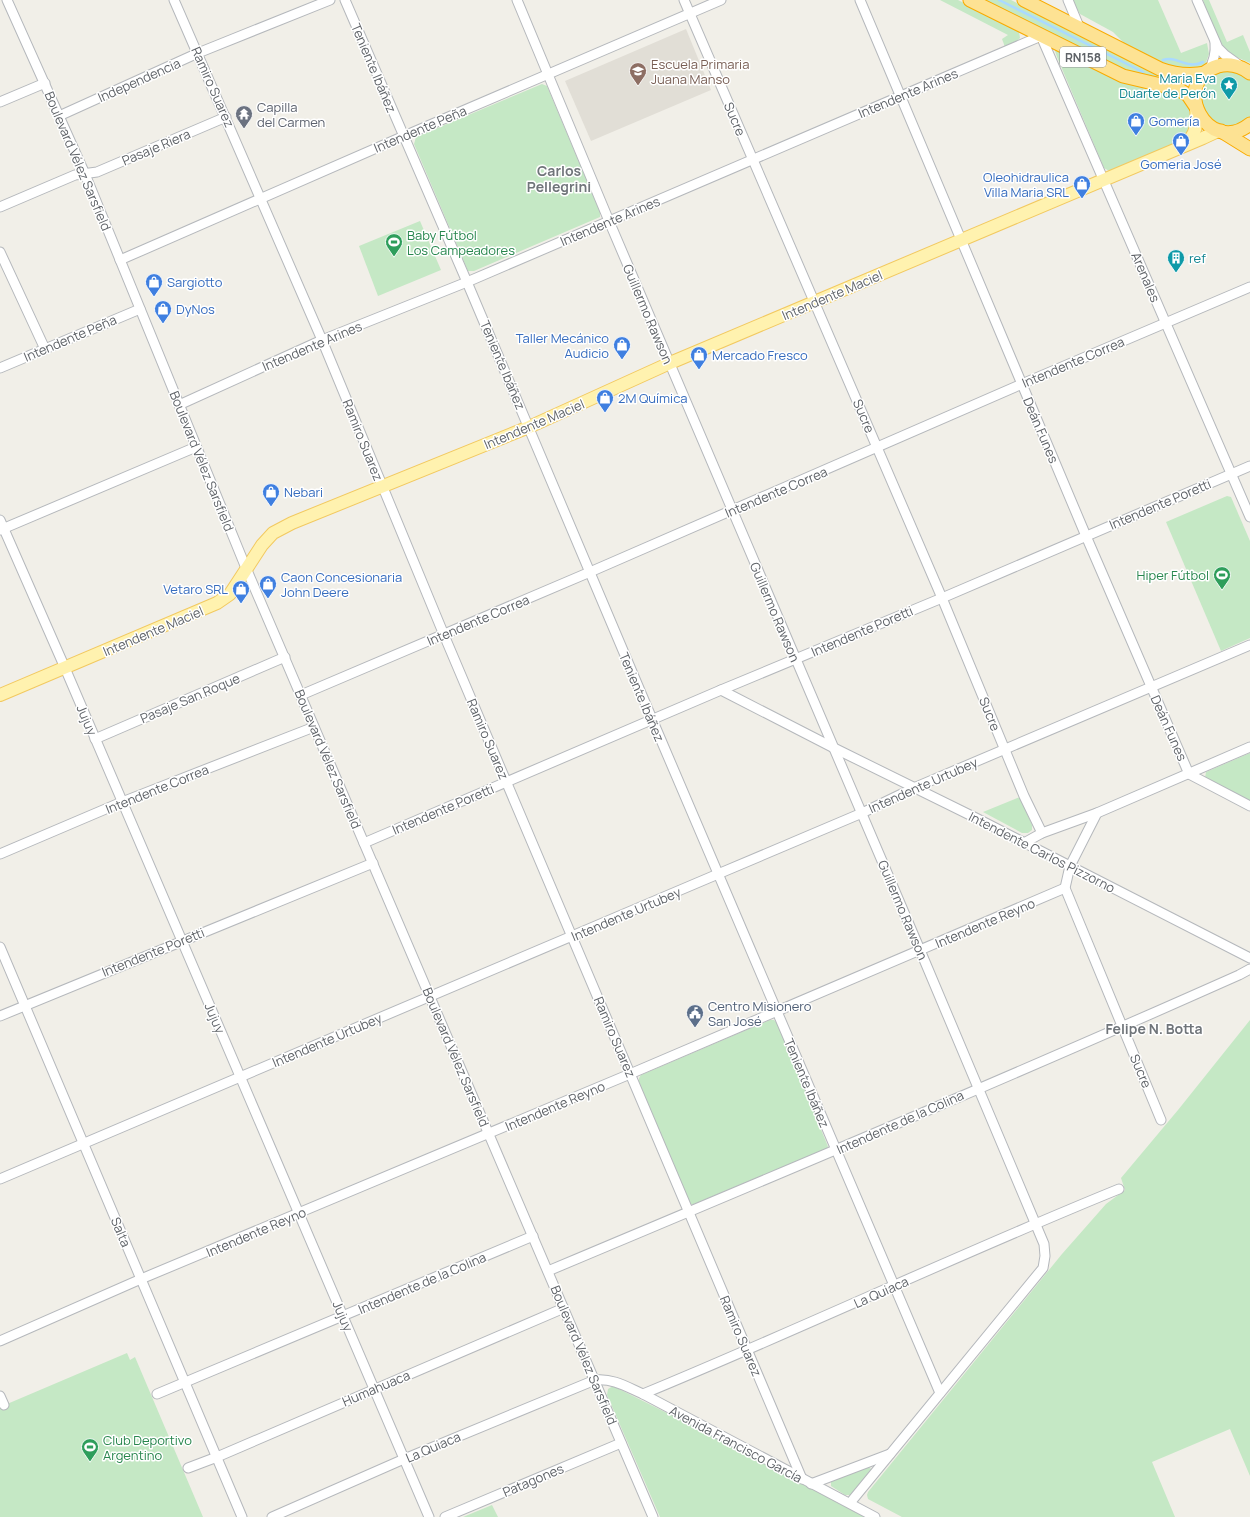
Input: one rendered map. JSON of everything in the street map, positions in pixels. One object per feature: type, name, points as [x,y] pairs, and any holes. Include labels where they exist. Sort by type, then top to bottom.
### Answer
[{"type":"highway","name":"RN158","points":[[970,0],[1123,76],[1178,89],[1188,95],[1199,115],[1207,125],[1250,149]]},
{"type":"highway","name":"RN158","points":[[1024,0],[1160,69],[1172,73],[1185,75],[1207,72],[1223,65],[1233,65],[1247,71]]},
{"type":"highway","points":[[1196,108],[1194,96],[1197,86],[1207,72]]},
{"type":"highway","points":[[1219,131],[1232,132],[1250,124]]},
{"type":"main road","name":"Intendente Maciel","points":[[1183,146],[1196,130],[1198,120],[1196,108]]},
{"type":"main road","name":"Intendente Maciel","points":[[0,695],[217,603],[230,594],[262,545],[273,534],[293,523],[529,428],[670,363],[1219,131]]},
{"type":"street","name":"Boulevard Vélez Sarsfield","points":[[7,0],[85,174],[246,568],[653,1517]]},
{"type":"street","name":"Ramiro Suarez","points":[[174,0],[322,340],[444,635],[802,1479]]},
{"type":"street","name":"Independencia","points":[[59,116],[198,53],[330,0]]},
{"type":"street","name":"Teniente Ibáñez","points":[[345,0],[467,282],[652,720],[940,1394]]},
{"type":"street","name":"Guillermo Rawson","points":[[517,0],[608,222],[670,363],[862,813],[1044,1244],[1045,1256],[1043,1268],[850,1503]]},
{"type":"street","name":"Sucre","points":[[684,0],[878,448],[1042,833]]},
{"type":"street","name":"Intendente Peña","points":[[120,260],[721,0]]},
{"type":"street","name":"Deán Funes","points":[[860,0],[1150,687],[1189,774],[1250,806]]},
{"type":"street","points":[[1068,0],[1080,29]]},
{"type":"street","points":[[1197,0],[1214,41],[1225,55],[1247,71]]},
{"type":"street","name":"Intendente Arines","points":[[179,405],[322,340],[467,282],[1041,36]]},
{"type":"street","name":"Arenales","points":[[1041,36],[1250,517]]},
{"type":"street","points":[[1207,72],[1215,56],[1214,41]]},
{"type":"street","points":[[0,102],[45,83]]},
{"type":"street","name":"Pasaje Riera","points":[[85,174],[97,172],[226,117]]},
{"type":"street","points":[[0,207],[75,175],[85,174]]},
{"type":"street","points":[[0,252],[45,349]]},
{"type":"street","name":"Intendente Correa","points":[[301,695],[444,635],[878,448],[1022,384],[1250,287]]},
{"type":"street","name":"Intendente Peña","points":[[0,368],[140,309]]},
{"type":"street","points":[[1,526],[196,447]]},
{"type":"street","name":"Intendente Poretti","points":[[364,843],[720,690],[942,598],[1250,466]]},
{"type":"street","name":"Jujuy","points":[[1,526],[65,668],[429,1517]]},
{"type":"street","name":"Intendente Urtubey","points":[[0,1179],[862,813],[916,787],[1250,645]]},
{"type":"street","name":"Pasaje San Roque","points":[[95,739],[285,657]]},
{"type":"street","name":"Intendente Carlos Pizzorno","points":[[720,690],[834,748],[916,787],[1250,958]]},
{"type":"street","name":"Intendente Correa","points":[[0,854],[122,802],[314,726]]},
{"type":"street","points":[[1024,843],[1042,833],[1097,813],[1250,747]]},
{"type":"street","points":[[1064,888],[1070,866],[1097,813]]},
{"type":"street","name":"Intendente Poretti","points":[[0,1016],[182,940],[373,863]]},
{"type":"street","name":"Sucre","points":[[1064,888],[1161,1120]]},
{"type":"street","name":"Intendente Reyno","points":[[0,1341],[141,1279],[630,1074],[1064,888]]},
{"type":"street","name":"Salta","points":[[0,947],[242,1517]]},
{"type":"street","name":"Intendente de la Colina","points":[[548,1271],[1122,1027],[1250,969]]},
{"type":"street","name":"La Quiaca","points":[[643,1394],[748,1351],[1036,1223],[1119,1189]]},
{"type":"street","name":"Intendente de la Colina","points":[[157,1394],[533,1236]]},
{"type":"street","name":"Humahuaca","points":[[188,1468],[217,1457],[374,1388],[564,1308]]},
{"type":"street","name":"La Quiaca","points":[[272,1517],[404,1459],[595,1380]]},
{"type":"street","name":"Avenida Francisco García","points":[[595,1380],[610,1380],[643,1394],[876,1517]]},
{"type":"street","points":[[0,1396],[4,1405]]},
{"type":"street","name":"Patagones","points":[[445,1517],[621,1443]]},
{"type":"street","points":[[811,1484],[891,1453]]},
{"type":"shaded area","name":"Escuela Primaria Juana Manso","points":[[686,29],[711,90],[591,141],[565,81]]},
{"type":"green space","points":[[940,0],[958,0],[1014,28],[1019,32],[1020,38],[1016,42],[1005,47],[1002,39],[1008,35]]},
{"type":"green space","points":[[980,0],[1011,0],[1122,57],[1177,83],[1134,75]]},
{"type":"green space","points":[[1072,0],[1158,0],[1181,53],[1207,43],[1209,54],[1205,65],[1200,68],[1174,69],[1129,48],[1113,32],[1080,14]]},
{"type":"green space","points":[[1203,0],[1209,0],[1227,42],[1243,35],[1250,52],[1250,63],[1232,55],[1222,45],[1214,30]]},
{"type":"green space","points":[[1056,49],[1169,91],[1183,99],[1189,108],[1192,118],[1189,131],[1180,142],[1111,172],[1104,168],[1057,57],[1055,51]]},
{"type":"green space","points":[[1217,71],[1244,72],[1250,77],[1250,118],[1237,126],[1216,125],[1200,104],[1203,83]]},
{"type":"green space","points":[[542,84],[547,86],[600,212],[600,217],[474,271],[468,271],[414,144],[416,137]]},
{"type":"green space","points":[[420,221],[441,270],[378,296],[359,246]]},
{"type":"green space","name":"Hiper Fútbol","points":[[1227,496],[1231,497],[1250,541],[1250,638],[1221,651],[1166,522]]},
{"type":"green space","points":[[1250,753],[1250,801],[1205,778],[1206,772]]},
{"type":"green space","points":[[1020,797],[1032,825],[1032,830],[1028,833],[1022,833],[983,812]]},
{"type":"green space","points":[[770,1020],[774,1020],[777,1023],[828,1147],[691,1204],[639,1082],[639,1078],[641,1075]]},
{"type":"green space","points":[[1250,1020],[1250,1476],[1230,1429],[1152,1462],[1175,1517],[902,1517],[868,1499],[868,1492],[1062,1254],[1106,1204],[1125,1190],[1121,1178]]},
{"type":"green space","name":"Club Deportivo Argentino","points":[[127,1353],[130,1360],[135,1357],[203,1517],[0,1517],[0,1407]]},
{"type":"green space","points":[[613,1386],[865,1517],[660,1517],[607,1395],[608,1389]]},
{"type":"green space","points":[[869,1467],[871,1469],[870,1473],[850,1495],[845,1495],[831,1486],[831,1481]]},
{"type":"green space","points":[[492,1505],[498,1517],[463,1517]]},
{"type":"waterway","points":[[999,0],[1143,72]]},
{"type":"waterway","points":[[1163,60],[1173,59],[1187,64],[1197,64],[1203,62]]},
{"type":"place","name":"Escuela Primaria Juana Manso","points":[[638,86]]},
{"type":"place","name":"Maria Eva Duarte de Perón","points":[[1229,100]]},
{"type":"place","name":"Capilla del Carmen","points":[[244,129]]},
{"type":"place","name":"Gomería","points":[[1136,136]]},
{"type":"place","name":"Gomeria José","points":[[1181,156]]},
{"type":"place","name":"Oleohidraulica Villa Maria SRL","points":[[1082,199]]},
{"type":"place","name":"Baby Fútbol Los Campeadores","points":[[394,257]]},
{"type":"place","name":"ref","points":[[1176,273]]},
{"type":"place","name":"Sargiotto","points":[[154,297]]},
{"type":"place","name":"DyNos","points":[[163,324]]},
{"type":"place","name":"Taller Mecánico Audicio","points":[[622,360]]},
{"type":"place","name":"Mercado Fresco","points":[[699,370]]},
{"type":"place","name":"2M Química","points":[[605,413]]},
{"type":"place","name":"Nebari","points":[[271,507]]},
{"type":"place","name":"Hiper Fútbol","points":[[1222,590]]},
{"type":"place","name":"Caon Concesionaria John Deere","points":[[268,599]]},
{"type":"place","name":"Vetaro SRL","points":[[241,604]]},
{"type":"place","name":"Centro Misionero San José","points":[[695,1028]]},
{"type":"place","name":"Club Deportivo Argentino","points":[[90,1462]]},
{"type":"district","name":"Carlos Pellegrini","points":[[559,178]]},
{"type":"district","name":"Felipe N. Botta","points":[[1154,1028]]}]
